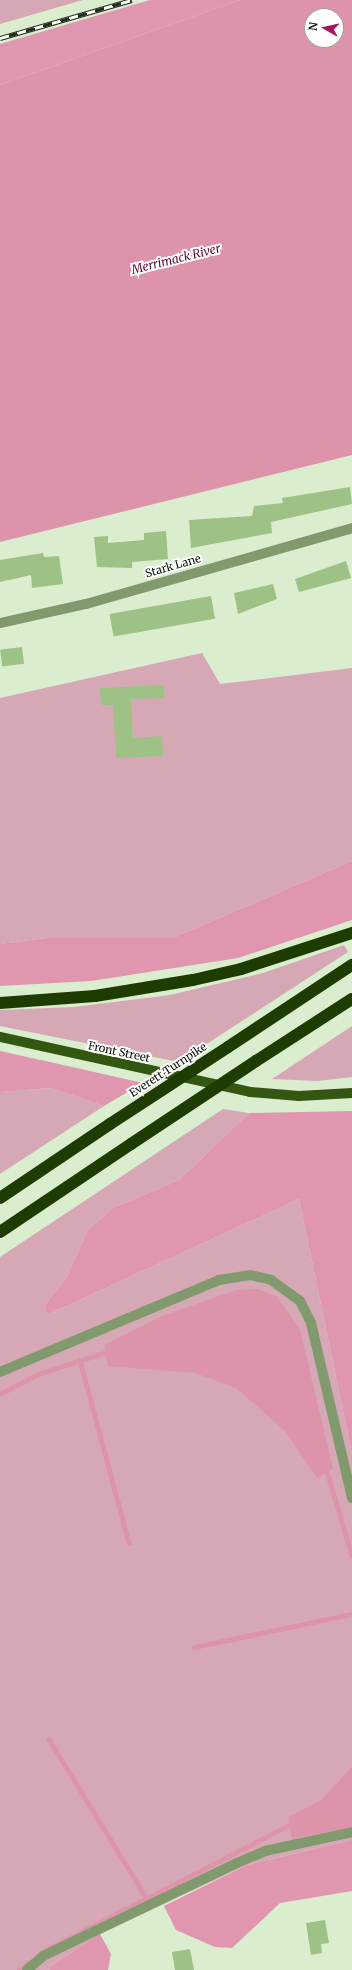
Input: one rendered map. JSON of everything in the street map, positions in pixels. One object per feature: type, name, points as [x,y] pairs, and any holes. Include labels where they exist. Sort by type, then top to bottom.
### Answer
[{"type":"highway","points":[[0,1003],[94,996],[193,980],[241,969],[352,933]]},
{"type":"highway","name":"Everett Turnpike","points":[[0,1198],[352,965]]},
{"type":"highway","points":[[0,1232],[256,1061],[352,999]]},
{"type":"main road","name":"Front Street","points":[[0,1037],[250,1092],[305,1096],[352,1093]]},
{"type":"street","name":"Stark Lane","points":[[0,623],[86,604],[352,528]]},
{"type":"street","points":[[0,1372],[219,1280],[250,1275],[272,1280],[296,1297],[311,1323],[352,1498]]},
{"type":"street","points":[[27,1970],[43,1956],[237,1862],[265,1851],[352,1832]]},
{"type":"shaded area","points":[[0,0],[83,0],[0,24]]},
{"type":"shaded area","points":[[150,0],[240,0],[0,85],[0,44]]},
{"type":"shaded area","points":[[202,653],[220,684],[352,668],[352,861],[173,938],[47,938],[0,944],[0,698]]},
{"type":"shaded area","points":[[352,861],[352,920],[238,958],[91,981],[0,986],[0,944],[47,938],[173,938]]},
{"type":"shaded area","points":[[344,945],[348,952],[179,1062],[0,1026],[0,1010],[74,1007],[170,995],[263,973]]},
{"type":"shaded area","points":[[352,1026],[352,1077],[318,1081],[272,1079]]},
{"type":"shaded area","points":[[0,1051],[143,1083],[104,1106],[51,1088],[0,1092]]},
{"type":"shaded area","points":[[51,1088],[104,1106],[0,1174],[0,1092]]},
{"type":"shaded area","points":[[223,1109],[249,1113],[179,1180],[113,1208],[88,1230],[66,1278],[44,1306],[47,1315],[299,1199],[352,1454],[352,1840],[247,1865],[100,1934],[49,1967],[50,1970],[0,1970],[0,1257]]},
{"type":"shaded area","points":[[352,1111],[352,1454],[299,1199],[47,1315],[44,1306],[66,1278],[88,1230],[113,1208],[179,1180],[249,1113]]},
{"type":"shaded area","points":[[352,1840],[352,1891],[280,1903],[232,1948],[215,1947],[176,1930],[164,1906],[247,1865]]},
{"type":"shaded area","points":[[100,1934],[111,1954],[108,1970],[50,1970],[49,1967]]},
{"type":"water","name":"Merrimack River","points":[[240,0],[352,0],[352,455],[0,542],[0,85]]},
{"type":"water","points":[[258,1289],[276,1296],[300,1329],[333,1469],[317,1478],[285,1431],[236,1388],[195,1373],[108,1366],[104,1345],[162,1316],[236,1290]]},
{"type":"water","points":[[352,1767],[352,1827],[292,1839],[288,1817],[321,1800]]},
{"type":"building","points":[[350,487],[352,504],[271,522],[272,533],[191,548],[189,520],[252,516],[254,506],[283,503],[282,498]]},
{"type":"building","points":[[166,531],[168,559],[132,562],[132,568],[97,567],[94,537],[108,536],[108,543],[144,540],[144,533]]},
{"type":"building","points":[[43,553],[44,557],[59,556],[63,584],[32,588],[31,575],[0,582],[0,560]]},
{"type":"building","points":[[346,561],[351,578],[299,592],[295,579]]},
{"type":"building","points":[[273,584],[277,599],[238,614],[234,593]]},
{"type":"building","points":[[211,596],[215,619],[114,637],[110,614]]},
{"type":"building","points":[[22,647],[24,664],[2,667],[0,650]]},
{"type":"building","points":[[164,685],[165,698],[131,699],[133,738],[162,736],[163,756],[116,758],[113,705],[101,705],[100,688]]},
{"type":"building","points":[[325,1920],[329,1943],[321,1944],[322,1953],[311,1955],[306,1923]]},
{"type":"building","points":[[190,1949],[194,1970],[175,1970],[172,1952]]},
{"type":"waterway","points":[[0,1394],[38,1374],[110,1351]]},
{"type":"waterway","points":[[80,1360],[129,1543]]},
{"type":"waterway","points":[[326,1468],[352,1555]]},
{"type":"waterway","points":[[194,1647],[352,1614]]},
{"type":"waterway","points":[[49,1739],[146,1897]]},
{"type":"waterway","points":[[46,1950],[295,1822]]},
{"type":"waterway","points":[[19,1970],[29,1963]]},
{"type":"railway","points":[[0,38],[132,0]]}]
